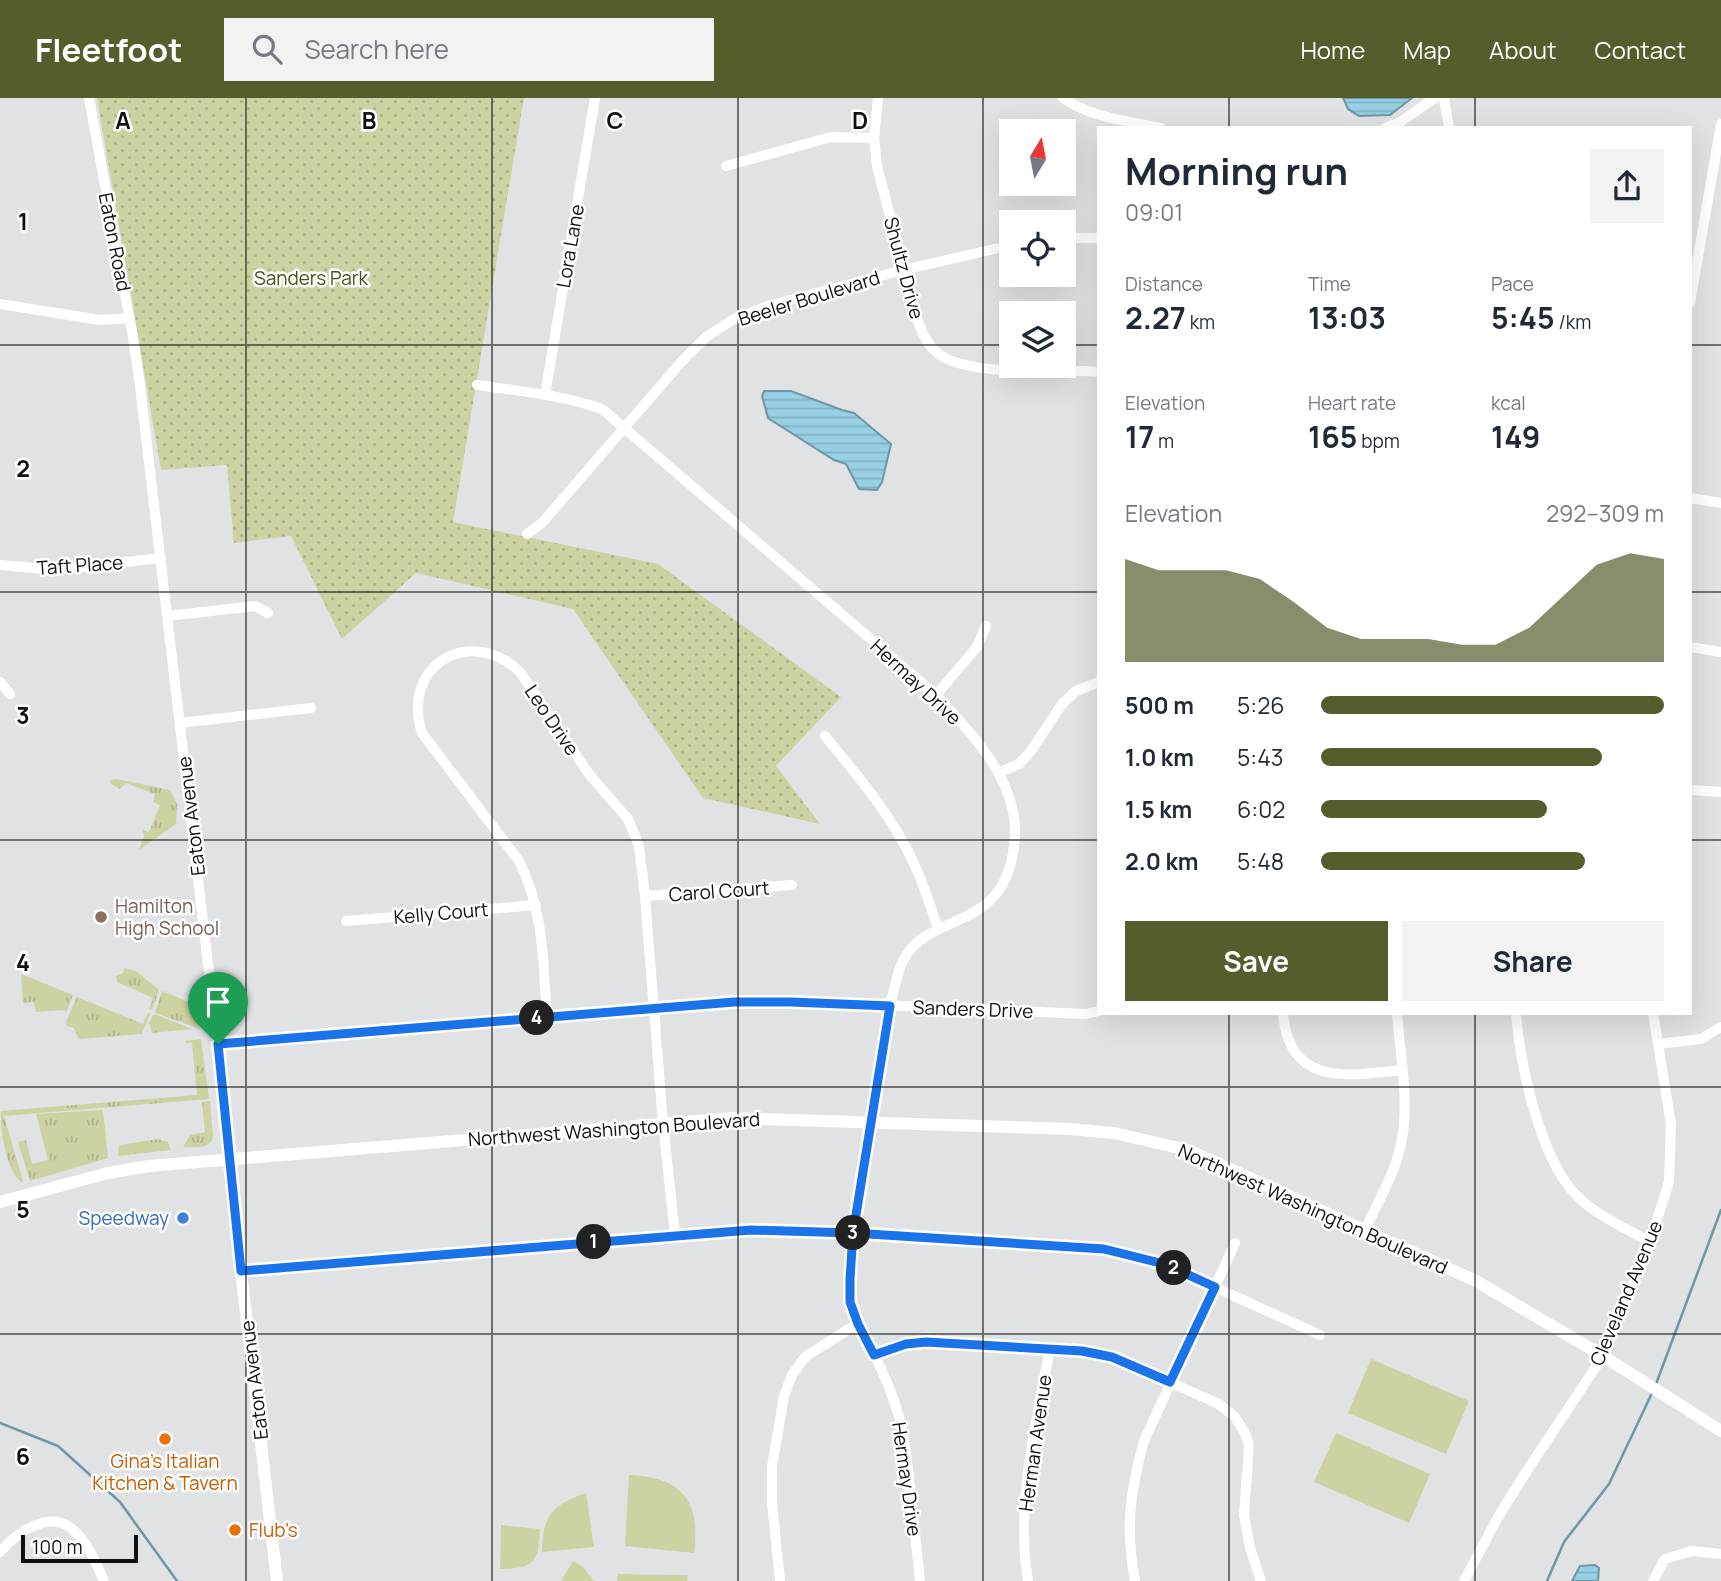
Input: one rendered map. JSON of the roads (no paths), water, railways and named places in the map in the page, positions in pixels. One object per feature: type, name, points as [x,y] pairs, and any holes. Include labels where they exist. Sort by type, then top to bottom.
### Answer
[{"type":"main road","name":"Northwest Washington Boulevard","points":[[0,1202],[130,1168],[733,1118],[1070,1129],[1114,1133],[1188,1150],[1476,1281],[1603,1356],[1721,1431]]},
{"type":"main road","name":"Eaton Avenue","points":[[230,1159],[277,1581]]},
{"type":"street","name":"Eaton Road","points":[[89,98],[140,386]]},
{"type":"street","name":"Lora Lane","points":[[545,395],[595,98]]},
{"type":"street","name":"Shultz Drive","points":[[878,98],[874,138],[877,166],[903,270],[922,332],[933,349],[945,359],[981,369],[1076,369],[1097,372]]},
{"type":"street","points":[[1063,98],[1082,109],[1152,126]]},
{"type":"street","points":[[1390,126],[1435,98]]},
{"type":"street","points":[[1444,98],[1449,126]]},
{"type":"street","points":[[1692,294],[1717,176],[1721,124]]},
{"type":"street","points":[[726,166],[831,138],[874,138]]},
{"type":"street","points":[[1076,238],[1097,238]]},
{"type":"street","name":"Beeler Boulevard","points":[[527,534],[542,523],[623,427],[706,337],[734,318],[768,306],[903,270],[999,248]]},
{"type":"street","points":[[0,304],[100,320],[129,318]]},
{"type":"street","name":"Hermay Drive","points":[[477,384],[583,402],[602,410],[936,695],[970,734],[998,773],[1012,807],[1015,831],[1011,867],[996,896],[962,920],[939,928],[917,944],[906,955],[900,967],[890,1006],[853,1233],[850,1302],[898,1414],[907,1458],[920,1581]]},
{"type":"street","name":"Eaton Avenue","points":[[140,386],[230,1159]]},
{"type":"street","points":[[1692,498],[1721,503]]},
{"type":"street","name":"Taft Place","points":[[0,565],[56,570],[161,558]]},
{"type":"street","points":[[168,616],[255,606],[268,613]]},
{"type":"street","points":[[936,695],[966,663],[986,626]]},
{"type":"street","points":[[1692,647],[1721,652]]},
{"type":"street","name":"Leo Drive","points":[[547,1017],[541,932],[529,881],[519,861],[422,733],[417,717],[420,687],[428,673],[442,660],[464,652],[497,656],[520,672],[589,774],[628,819],[639,846],[675,1235]]},
{"type":"street","points":[[0,682],[10,694]]},
{"type":"street","points":[[998,773],[1019,764],[1031,751],[1062,704],[1076,691],[1097,683]]},
{"type":"street","points":[[180,723],[311,708]]},
{"type":"street","points":[[825,736],[871,792],[893,827],[915,865],[939,928]]},
{"type":"street","points":[[1692,790],[1721,792]]},
{"type":"street","name":"Carol Court","points":[[645,896],[792,886]]},
{"type":"street","name":"Kelly Court","points":[[346,921],[536,905]]},
{"type":"street","name":"Sanders Drive","points":[[218,1044],[654,1008],[791,1002],[1086,1014],[1097,1011]]},
{"type":"street","points":[[1283,1015],[1288,1039],[1296,1054],[1310,1065],[1328,1073],[1347,1076],[1402,1070]]},
{"type":"street","points":[[1365,1230],[1401,1147],[1404,1126],[1397,1015]]},
{"type":"street","points":[[1516,1015],[1521,1060],[1529,1093],[1553,1162],[1563,1181],[1579,1198],[1597,1211],[1650,1242]]},
{"type":"street","name":"Cleveland Avenue","points":[[1464,1581],[1498,1517],[1603,1356],[1650,1242],[1669,1182],[1671,1124],[1653,1015]]},
{"type":"street","points":[[1658,1044],[1701,1039],[1721,1027]]},
{"type":"street","points":[[241,1271],[751,1230],[853,1233],[1104,1249],[1164,1264],[1320,1335]]},
{"type":"street","points":[[1135,1581],[1129,1550],[1128,1514],[1144,1441],[1235,1243]]},
{"type":"street","points":[[780,1581],[772,1502],[772,1467],[784,1396],[792,1375],[805,1357],[858,1324]]},
{"type":"street","points":[[874,1355],[906,1344],[926,1342],[1050,1348],[1112,1357],[1217,1403],[1234,1416],[1249,1445],[1244,1515],[1250,1548],[1261,1581]]},
{"type":"street","name":"Herman Avenue","points":[[1028,1581],[1024,1508],[1028,1468],[1050,1348]]},
{"type":"street","points":[[0,1552],[22,1532],[36,1525],[55,1522],[71,1527],[88,1548],[104,1581]]},
{"type":"street","points":[[1653,1581],[1665,1559],[1692,1551],[1721,1554]]},
{"type":"water","points":[[1343,98],[1412,98],[1390,115],[1359,116],[1348,109]]},
{"type":"water","points":[[764,391],[791,391],[854,413],[891,444],[882,482],[877,490],[859,489],[846,464],[834,460],[768,418],[762,396]]},
{"type":"water","points":[[1595,1565],[1599,1568],[1598,1581],[1572,1581],[1580,1566]]},
{"type":"waterway","points":[[1656,1384],[1721,1210]]},
{"type":"waterway","points":[[1547,1581],[1564,1542],[1609,1484],[1652,1393]]},
{"type":"waterway","points":[[0,1423],[58,1446],[120,1502],[177,1581]]},
{"type":"place","name":"Hamilton High School","points":[[101,917]]},
{"type":"place","name":"Speedway","points":[[183,1218]]},
{"type":"place","name":"Gina's Italian Kitchen & Tavern","points":[[165,1439]]},
{"type":"place","name":"Flub's","points":[[235,1530]]},
{"type":"park label","name":"Sanders Park","points":[[311,278]]}]
